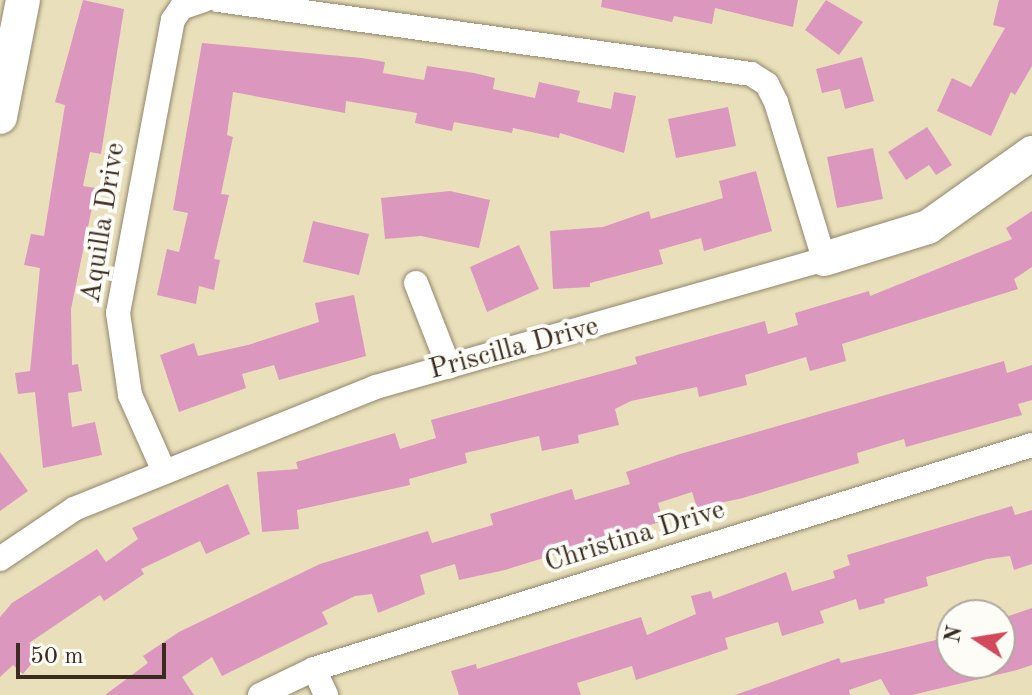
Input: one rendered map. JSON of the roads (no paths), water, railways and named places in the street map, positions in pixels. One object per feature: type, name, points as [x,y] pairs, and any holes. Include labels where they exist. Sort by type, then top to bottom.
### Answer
[{"type":"street","points":[[0,117],[23,0]]},
{"type":"street","name":"Aquilla Drive","points":[[163,469],[130,395],[118,313],[173,20],[181,8],[204,0]]},
{"type":"street","points":[[218,0],[727,69],[767,84],[776,102],[824,259]]},
{"type":"street","name":"Priscilla Drive","points":[[0,559],[74,509],[163,469],[376,387],[928,227],[1032,153]]},
{"type":"street","points":[[416,283],[449,367]]},
{"type":"street","name":"Christina Drive","points":[[260,695],[314,669],[1032,445]]},
{"type":"street","points":[[314,669],[326,695]]}]
